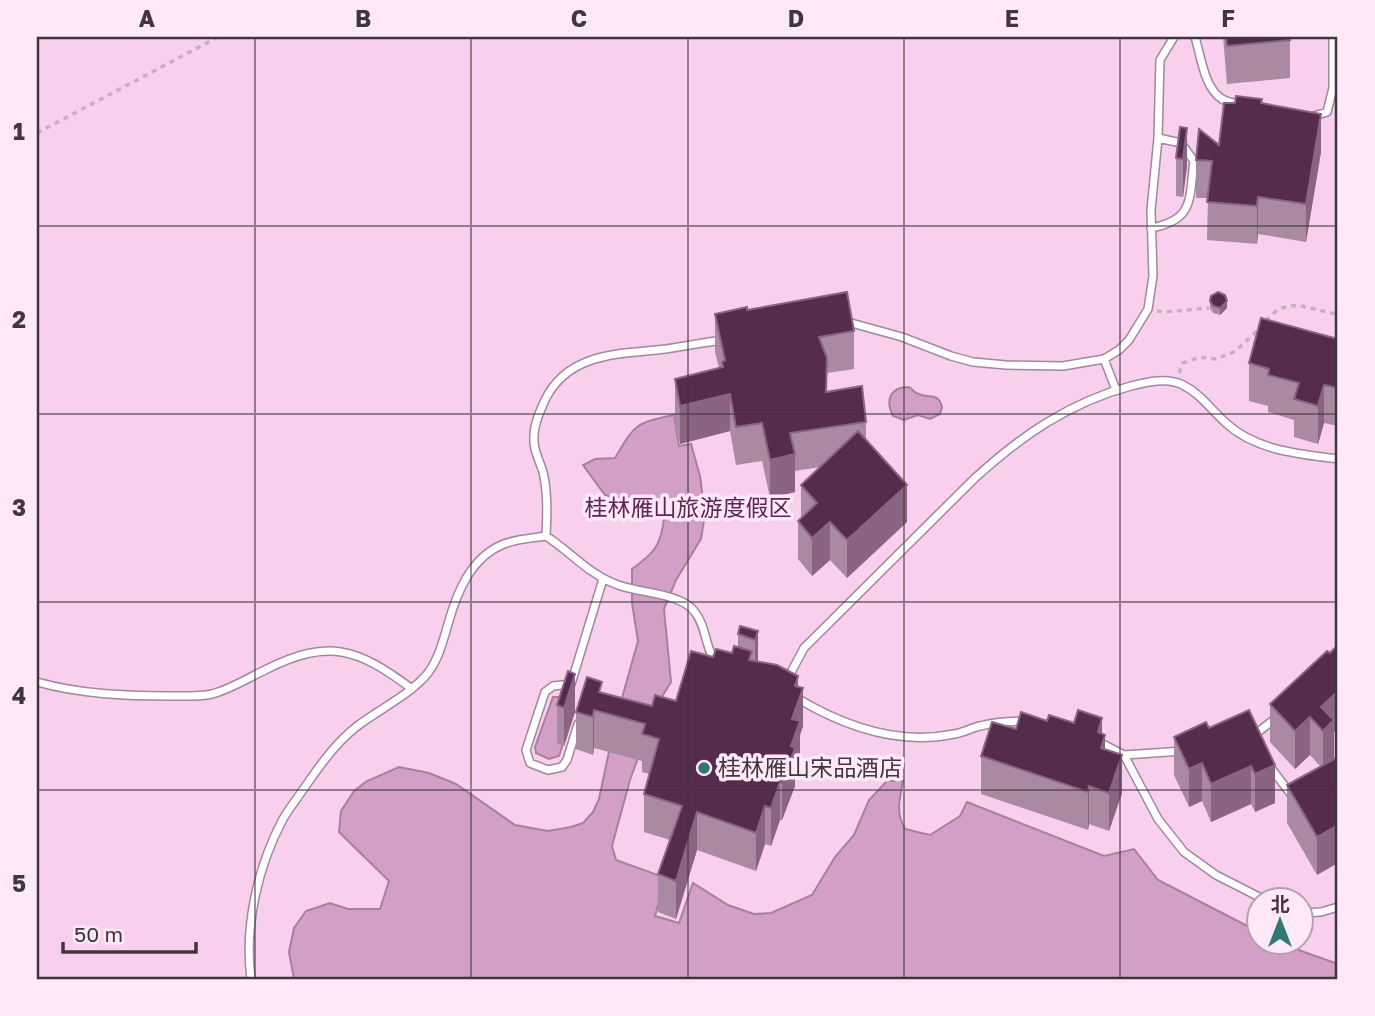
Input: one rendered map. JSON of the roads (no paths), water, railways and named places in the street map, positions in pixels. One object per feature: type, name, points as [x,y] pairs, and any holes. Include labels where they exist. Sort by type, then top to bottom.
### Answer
[{"type":"lane","points":[[833,319],[881,330],[973,362],[1051,367],[1104,359],[1119,350],[1129,340],[1148,309],[1153,276],[1151,210],[1158,138],[1160,60],[1174,37]]},
{"type":"lane","points":[[1195,37],[1210,86],[1215,93],[1223,101],[1249,106]]},
{"type":"lane","points":[[1300,117],[1327,112],[1332,100],[1333,37]]},
{"type":"lane","points":[[1152,228],[1168,225],[1180,218],[1188,207],[1194,161],[1181,143],[1158,138]]},
{"type":"lane","points":[[546,536],[547,506],[534,435],[541,410],[557,381],[566,372],[587,361],[624,352],[731,339]]},
{"type":"lane","points":[[1104,359],[1116,390]]},
{"type":"lane","points":[[782,690],[804,648],[1001,455],[1061,412],[1094,397],[1152,381],[1176,382],[1199,395],[1227,424],[1248,439],[1294,453],[1338,459]]},
{"type":"lane","points":[[251,979],[251,930],[256,891],[284,818],[331,751],[355,728],[412,689],[428,672],[439,655],[453,606],[476,564],[505,543],[546,536],[603,579],[620,586],[682,601],[693,609],[701,621],[715,663],[722,669]]},
{"type":"lane","points":[[571,684],[603,579]]},
{"type":"lane","points":[[37,682],[87,692],[140,696],[209,695],[228,689],[289,659],[333,650],[365,658],[383,667],[412,689]]},
{"type":"lane","points":[[579,690],[571,684],[553,686],[545,692],[526,750],[530,762],[548,770],[562,767],[567,760],[580,717]]},
{"type":"lane","points":[[791,695],[819,711],[863,729],[896,737],[922,738],[956,734],[982,725],[1038,721]]},
{"type":"lane","points":[[1242,741],[1252,737],[1282,713]]},
{"type":"lane","points":[[1089,736],[1124,755],[1189,751]]},
{"type":"lane","points":[[1252,737],[1258,747]]},
{"type":"lane","points":[[1124,755],[1158,819],[1184,852],[1216,876],[1246,891]]},
{"type":"lane","points":[[1264,756],[1291,797],[1303,801]]},
{"type":"lane","points":[[1316,912],[1338,907]]},
{"type":"place","name":"桂林雁山宋品酒店","points":[[704,768]]},
{"type":"park label","name":"桂林雁山旅游度假区","points":[[688,508]]}]
